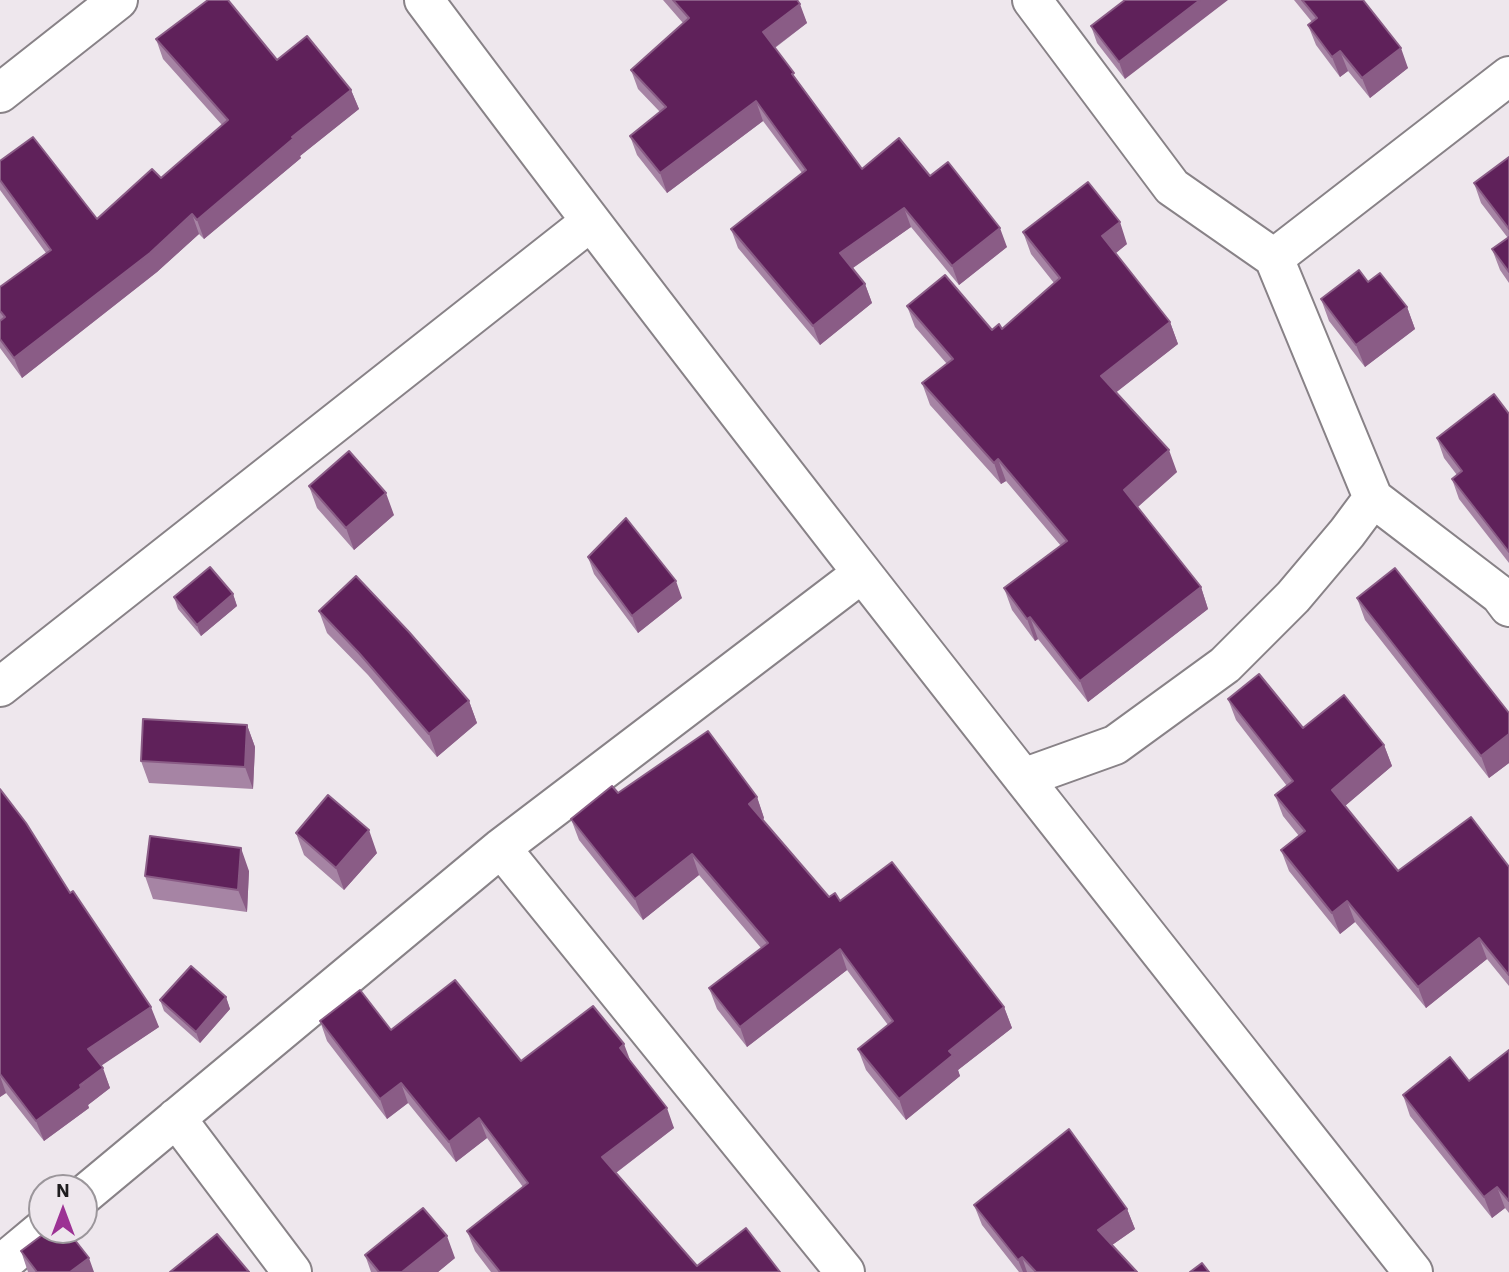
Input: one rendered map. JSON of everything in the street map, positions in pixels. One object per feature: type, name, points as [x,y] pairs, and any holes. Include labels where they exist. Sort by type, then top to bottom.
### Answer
[{"type":"street","points":[[0,93],[118,0]]},
{"type":"street","points":[[424,0],[590,222],[861,574],[1413,1272]]},
{"type":"street","points":[[1032,0],[1172,187],[1274,258],[1373,498],[1500,595],[1509,607]]},
{"type":"street","points":[[1274,258],[1509,76]]},
{"type":"street","points":[[0,687],[590,222]]},
{"type":"street","points":[[1023,778],[1115,745],[1225,665],[1293,597],[1373,498]]},
{"type":"street","points":[[98,1183],[501,848],[861,574]]},
{"type":"street","points":[[501,848],[845,1272]]},
{"type":"street","points":[[176,1118],[292,1272]]},
{"type":"street","points":[[0,1265],[28,1242]]},
{"type":"building","points":[[208,0],[228,0],[277,60],[307,36],[351,90],[292,137],[294,138],[197,220],[192,214],[150,253],[14,358],[0,339],[0,321],[5,317],[0,311],[0,287],[51,250],[0,180],[0,161],[33,137],[97,219],[152,169],[161,178],[228,120],[156,39]]},
{"type":"building","points":[[673,0],[797,0],[800,4],[763,32],[862,169],[899,138],[930,176],[948,162],[1000,228],[952,266],[904,208],[840,253],[865,284],[813,326],[731,229],[806,170],[756,101],[660,173],[630,136],[666,107],[631,70],[689,18]]},
{"type":"building","points":[[1125,0],[1200,0],[1119,62],[1091,26]]},
{"type":"building","points":[[1302,0],[1363,0],[1401,48],[1362,78],[1340,51],[1332,57],[1308,25],[1317,18]]},
{"type":"building","points":[[1509,157],[1509,229],[1474,183]]},
{"type":"building","points":[[1088,182],[1120,222],[1102,236],[1170,322],[1101,376],[1169,450],[1124,490],[1201,587],[1080,681],[1004,588],[1067,541],[998,459],[994,463],[922,383],[953,359],[907,306],[945,275],[992,330],[999,324],[1002,329],[1060,278],[1023,232]]},
{"type":"building","points":[[1509,237],[1509,272],[1492,249]]},
{"type":"building","points":[[1359,270],[1368,282],[1380,273],[1407,307],[1356,345],[1321,299]]},
{"type":"building","points":[[1494,394],[1509,414],[1509,552],[1452,479],[1462,471],[1437,438]]},
{"type":"building","points":[[349,451],[386,493],[346,528],[309,486]]},
{"type":"building","points":[[626,518],[676,581],[632,616],[588,557]]},
{"type":"building","points":[[210,567],[233,594],[197,625],[174,597]]},
{"type":"building","points":[[1395,568],[1509,713],[1509,734],[1481,756],[1357,598]]},
{"type":"building","points":[[356,576],[469,701],[429,734],[319,611]]},
{"type":"building","points":[[1259,674],[1303,728],[1344,695],[1384,745],[1332,790],[1398,871],[1471,817],[1509,867],[1509,975],[1479,938],[1418,987],[1347,901],[1332,913],[1281,850],[1305,831],[1275,795],[1293,781],[1228,699]]},
{"type":"building","points":[[143,719],[247,725],[245,767],[141,761]]},
{"type":"building","points":[[708,731],[757,797],[749,804],[829,897],[835,893],[840,901],[892,862],[1004,1007],[949,1051],[953,1055],[899,1099],[858,1049],[893,1021],[840,949],[740,1027],[709,988],[768,943],[692,854],[635,899],[571,819],[612,786],[618,793]]},
{"type":"building","points":[[0,789],[151,1007],[88,1049],[103,1068],[36,1121],[0,1074]]},
{"type":"building","points":[[328,795],[369,830],[336,868],[296,833]]},
{"type":"building","points":[[150,836],[241,848],[238,890],[145,876]]},
{"type":"building","points":[[191,966],[226,997],[196,1032],[160,1000]]},
{"type":"building","points":[[455,980],[521,1061],[593,1006],[624,1044],[620,1048],[667,1108],[602,1157],[697,1266],[746,1228],[780,1272],[500,1272],[467,1231],[528,1183],[479,1118],[449,1142],[401,1083],[380,1099],[320,1021],[360,990],[391,1030]]},
{"type":"building","points":[[1509,1050],[1509,1201],[1497,1187],[1484,1197],[1403,1095],[1450,1057],[1469,1081]]},
{"type":"building","points":[[1069,1129],[1127,1209],[1098,1230],[1137,1272],[1036,1272],[1022,1257],[1018,1260],[974,1205]]},
{"type":"building","points":[[423,1208],[447,1236],[402,1272],[379,1272],[365,1255]]},
{"type":"building","points":[[217,1234],[249,1272],[170,1272]]},
{"type":"building","points":[[30,1244],[78,1244],[89,1258],[70,1272],[37,1272],[21,1251]]},
{"type":"building","points":[[1202,1263],[1209,1272],[1190,1272]]}]
